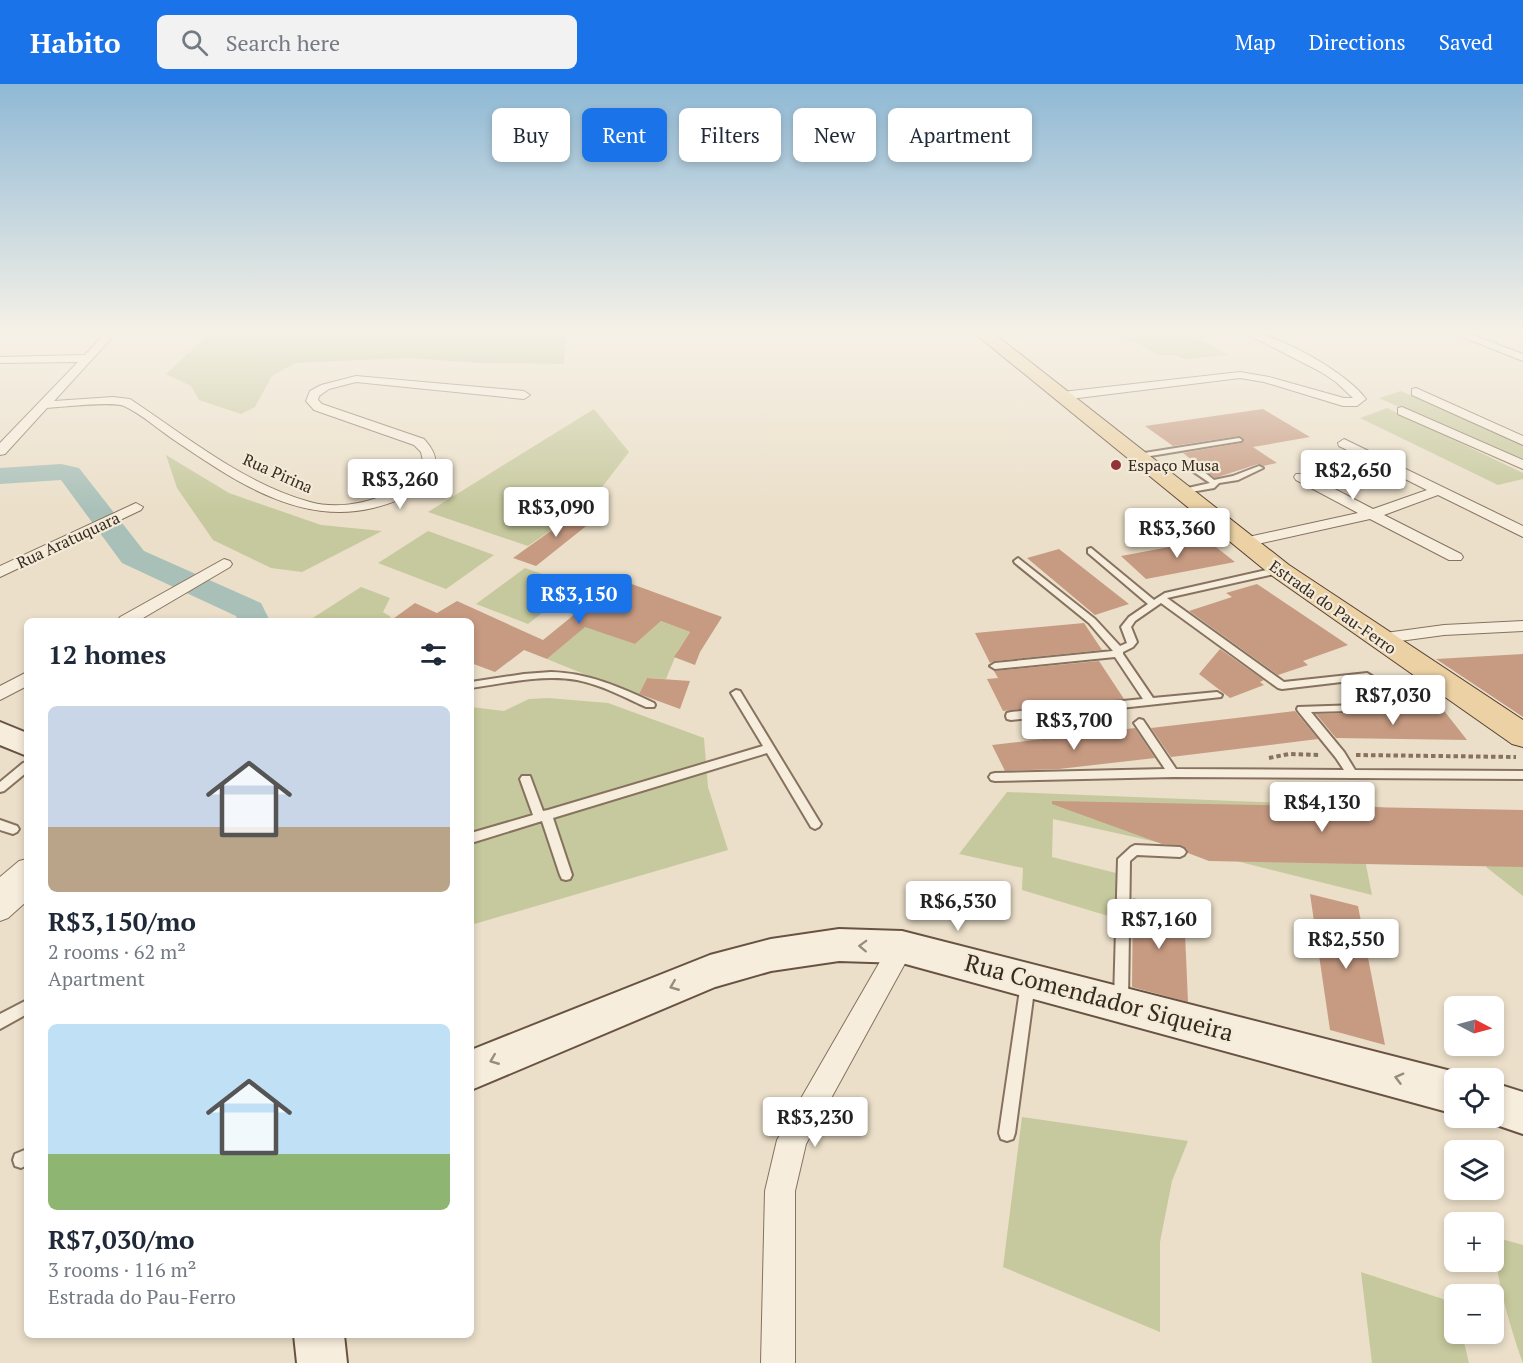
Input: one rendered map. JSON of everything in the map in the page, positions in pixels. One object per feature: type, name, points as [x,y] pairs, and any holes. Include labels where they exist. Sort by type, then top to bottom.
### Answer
[{"type":"main road","name":"Estrada do Pau-Ferro","points":[[1057,392],[1148,454],[1182,492],[1244,542],[1378,639],[1515,747]]},
{"type":"street","points":[[0,451],[55,392]]},
{"type":"street","name":"Rua Pirina","points":[[43,405],[126,402],[244,478],[305,505],[343,509],[379,503],[399,494],[421,478],[430,466],[432,457],[427,448],[419,442],[318,406],[312,401],[314,394],[318,392]]},
{"type":"street","name":"Rua Pirina","points":[[490,392],[524,395]]},
{"type":"street","points":[[1062,396],[1099,392]]},
{"type":"street","points":[[1308,392],[1343,402],[1358,402],[1360,399],[1354,392]]},
{"type":"street","points":[[1416,392],[1523,441]]},
{"type":"street","points":[[1402,411],[1522,464]]},
{"type":"street","points":[[1344,443],[1523,532]]},
{"type":"street","points":[[1301,477],[1455,557]]},
{"type":"street","points":[[1244,542],[1372,514],[1437,491]]},
{"type":"street","name":"Rua Aratuquara","points":[[0,572],[136,507]]},
{"type":"street","points":[[131,618],[224,564]]},
{"type":"street","points":[[1378,639],[1433,631],[1523,626]]},
{"type":"street","points":[[0,694],[24,680]]},
{"type":"street","points":[[0,732],[24,744]]},
{"type":"street","points":[[0,891],[24,871]]},
{"type":"street","points":[[0,911],[24,890]]},
{"type":"street","name":"Rua Comendador Siqueira","points":[[474,1069],[710,972],[771,955],[839,945],[902,947],[1444,1090]]},
{"type":"street","points":[[778,1363],[780,1191],[792,1140],[902,947]]},
{"type":"street","points":[[1504,1107],[1523,1113]]},
{"type":"street","points":[[319,1338],[322,1363]]},
{"type":"lane","points":[[1148,454],[1168,455],[1236,442]]},
{"type":"lane","points":[[1194,468],[1214,483]]},
{"type":"lane","points":[[1182,492],[1212,486],[1214,483],[1259,468]]},
{"type":"lane","points":[[1091,551],[1157,601],[1282,686],[1367,676]]},
{"type":"lane","points":[[1018,561],[1092,621],[1118,652],[1150,701]]},
{"type":"lane","points":[[995,666],[1118,652],[1132,642],[1126,627],[1132,619],[1157,601],[1280,570]]},
{"type":"lane","points":[[474,685],[536,677],[575,677],[609,686],[650,705]]},
{"type":"lane","points":[[736,693],[815,824]]},
{"type":"lane","points":[[1011,716],[1217,695]]},
{"type":"lane","points":[[1352,774],[1340,755],[1302,709],[1419,707]]},
{"type":"lane","points":[[1139,723],[1173,773]]},
{"type":"lane","points":[[474,837],[770,748]]},
{"type":"lane","points":[[0,788],[24,768]]},
{"type":"lane","points":[[995,777],[1173,773],[1523,775]]},
{"type":"lane","points":[[526,779],[566,875]]},
{"type":"lane","points":[[0,825],[13,829]]},
{"type":"lane","points":[[1120,1004],[1124,859],[1135,850],[1180,852]]},
{"type":"lane","points":[[1007,1133],[1028,979]]},
{"type":"lane","points":[[0,1022],[24,1009]]},
{"type":"path","points":[[1249,773],[1246,764],[1276,756],[1515,747]]},
{"type":"green space","points":[[194,392],[263,392],[255,407],[241,414],[199,400]]},
{"type":"green space","points":[[1403,392],[1523,445],[1523,458],[1516,460],[1379,398]]},
{"type":"green space","points":[[1387,408],[1523,473],[1523,479],[1498,485],[1360,418]]},
{"type":"green space","points":[[594,409],[629,452],[589,504],[528,546],[428,512]]},
{"type":"green space","points":[[166,455],[229,493],[321,525],[382,531],[302,572],[271,568],[213,540],[177,488]]},
{"type":"green space","points":[[428,531],[494,555],[446,589],[378,563]]},
{"type":"green space","points":[[525,568],[576,586],[528,624],[476,604]]},
{"type":"green space","points":[[361,587],[390,598],[383,612],[391,617],[390,618],[313,618]]},
{"type":"green space","points":[[616,600],[613,636],[635,644],[661,621],[690,632],[678,650],[666,679],[647,678],[638,696],[547,659]]},
{"type":"green space","points":[[548,698],[608,703],[704,738],[708,787],[728,850],[474,924],[474,707],[504,711],[529,699]]},
{"type":"green space","points":[[1007,792],[1383,807],[1407,857],[1365,860],[1372,895],[1188,849],[1053,819],[1052,857],[1128,876],[1125,921],[1022,890],[1023,868],[959,854]]},
{"type":"green space","points":[[1503,853],[1523,855],[1523,896],[1486,867]]},
{"type":"green space","points":[[1022,1117],[1188,1141],[1172,1181],[1160,1242],[1160,1332],[1003,1267]]},
{"type":"green space","points":[[1504,1240],[1523,1245],[1523,1363],[1504,1299],[1504,1284],[1500,1284],[1498,1272],[1504,1272]]},
{"type":"green space","points":[[1361,1272],[1444,1299],[1444,1344],[1464,1344],[1469,1363],[1372,1363]]},
{"type":"building","points":[[1263,409],[1310,437],[1253,447],[1277,463],[1263,466],[1258,464],[1215,478],[1183,453],[1241,443],[1243,438],[1239,436],[1173,446],[1145,426]]},
{"type":"building","points":[[580,510],[600,515],[536,566],[513,558]]},
{"type":"building","points":[[1207,540],[1235,562],[1146,579],[1121,556]]},
{"type":"building","points":[[1059,549],[1129,604],[1095,615],[1027,558]]},
{"type":"building","points":[[618,579],[722,617],[700,652],[695,665],[674,657],[690,632],[661,621],[635,644],[585,627],[547,659],[524,650],[495,672],[474,664],[474,618],[394,618],[415,603],[437,613],[457,601],[543,640]]},
{"type":"building","points":[[1257,584],[1348,645],[1303,661],[1308,665],[1278,675],[1189,611],[1232,597],[1226,593]]},
{"type":"building","points":[[1084,623],[1102,650],[990,663],[975,633]]},
{"type":"building","points":[[1220,649],[1264,680],[1260,682],[1264,685],[1230,698],[1199,674]]},
{"type":"building","points":[[1523,654],[1523,717],[1436,659]]},
{"type":"building","points":[[1099,661],[1124,699],[1003,711],[987,679],[998,678],[994,671]]},
{"type":"building","points":[[647,678],[690,681],[680,709],[639,694]]},
{"type":"building","points":[[1295,711],[1318,739],[1171,757],[1151,728]]},
{"type":"building","points":[[1445,712],[1467,740],[1336,738],[1316,714]]},
{"type":"building","points":[[1135,728],[1155,758],[1059,769],[1005,771],[992,745]]},
{"type":"building","points":[[1052,801],[1523,810],[1523,867],[1209,861],[1188,853],[1181,845],[1162,844],[1052,804]]},
{"type":"building","points":[[1310,894],[1358,906],[1385,1045],[1330,1030]]},
{"type":"building","points":[[1133,898],[1184,910],[1188,1002],[1132,987]]},
{"type":"waterway","points":[[0,476],[61,472],[70,474],[133,557],[250,610],[253,618]]},
{"type":"place","name":"Espaço Musa","points":[[1116,465]]}]
